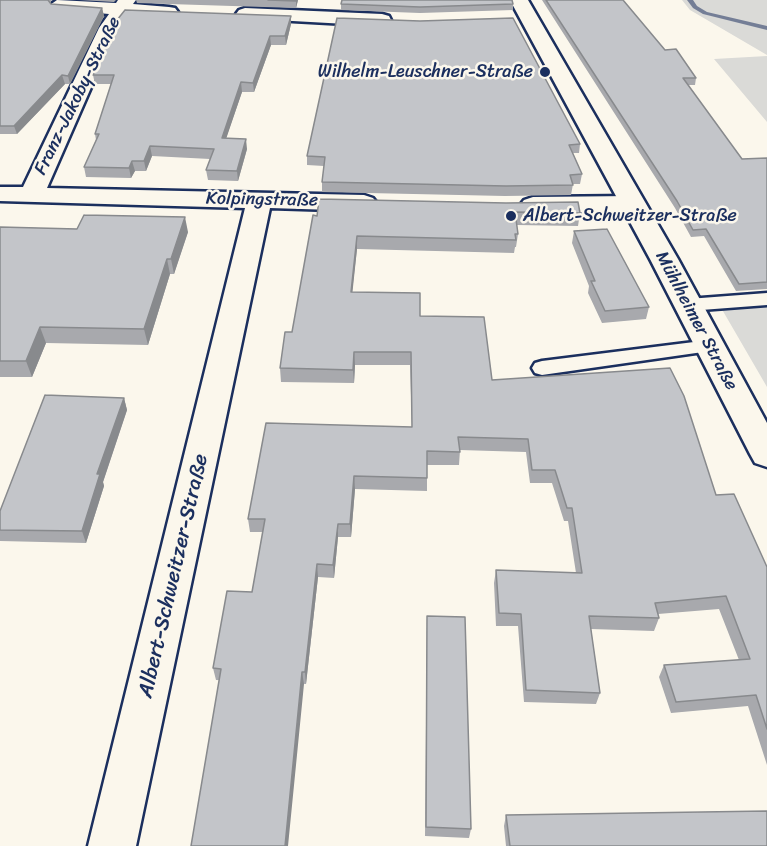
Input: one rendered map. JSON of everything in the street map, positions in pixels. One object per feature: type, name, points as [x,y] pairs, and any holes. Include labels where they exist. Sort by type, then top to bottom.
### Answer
[{"type":"street","points":[[59,5],[124,5],[192,12]]},
{"type":"street","name":"Franz-Jakoby-Straße","points":[[32,194],[108,28],[124,5]]},
{"type":"street","name":"Mühlheimer Straße","points":[[518,12],[632,204],[767,454]]},
{"type":"street","points":[[228,14],[396,20]]},
{"type":"street","name":"Kolpingstraße","points":[[0,194],[388,203]]},
{"type":"street","name":"Albert-Schweitzer-Straße","points":[[112,846],[259,200]]},
{"type":"street","points":[[505,206],[632,204]]},
{"type":"lane","points":[[688,304],[767,299]]},
{"type":"lane","points":[[542,368],[710,346]]},
{"type":"shaded area","points":[[682,0],[767,0],[767,55],[690,10]]},
{"type":"shaded area","points":[[767,56],[767,122],[714,59]]},
{"type":"shaded area","points":[[767,303],[767,387],[720,306]]},
{"type":"building","points":[[0,0],[48,0],[51,4],[102,8],[68,76],[62,75],[14,126],[0,126]]},
{"type":"building","points":[[342,0],[512,0],[513,4],[420,7],[341,4]]},
{"type":"building","points":[[546,0],[623,0],[665,50],[676,49],[696,78],[683,78],[742,159],[767,158],[767,282],[739,284],[706,229],[693,230],[677,201]]},
{"type":"building","points":[[125,10],[291,16],[285,36],[270,36],[253,83],[241,82],[222,138],[246,139],[237,171],[206,170],[214,149],[150,146],[144,161],[132,161],[129,168],[84,167],[99,134],[95,134],[114,75],[93,75],[117,20]]},
{"type":"building","points":[[337,18],[420,21],[513,18],[580,144],[569,145],[582,174],[570,175],[573,185],[506,186],[322,182],[325,157],[307,156]]},
{"type":"building","points":[[319,199],[506,203],[578,202],[580,213],[515,212],[518,234],[515,234],[516,240],[357,236],[351,292],[420,293],[420,316],[484,317],[492,380],[670,368],[684,396],[716,495],[734,494],[767,567],[767,729],[756,695],[676,702],[664,665],[750,659],[726,596],[655,603],[659,618],[589,616],[600,693],[526,690],[521,614],[499,613],[496,570],[582,573],[572,508],[567,508],[555,470],[532,470],[528,439],[458,437],[460,452],[427,451],[427,478],[354,476],[350,524],[338,524],[333,565],[317,564],[305,672],[302,672],[285,846],[191,846],[221,669],[213,668],[227,591],[252,592],[265,519],[248,519],[266,423],[412,427],[411,352],[354,352],[353,370],[280,368],[285,332],[292,332],[313,215],[317,216]]},
{"type":"building","points":[[84,215],[185,217],[171,259],[167,259],[144,329],[40,327],[26,361],[0,361],[0,227],[77,229]]},
{"type":"building","points":[[607,229],[649,307],[605,311],[591,281],[595,281],[574,231]]},
{"type":"building","points":[[45,395],[124,398],[97,474],[100,474],[82,531],[0,530],[0,511]]},
{"type":"building","points":[[427,616],[465,617],[471,829],[426,827]]},
{"type":"building","points":[[767,811],[767,846],[510,846],[506,815]]},
{"type":"waterway","points":[[690,0],[695,7],[705,13],[767,28]]},
{"type":"place","name":"Wilhelm-Leuschner-Straße","points":[[545,72]]},
{"type":"place","name":"Albert-Schweitzer-Straße","points":[[511,216]]}]
